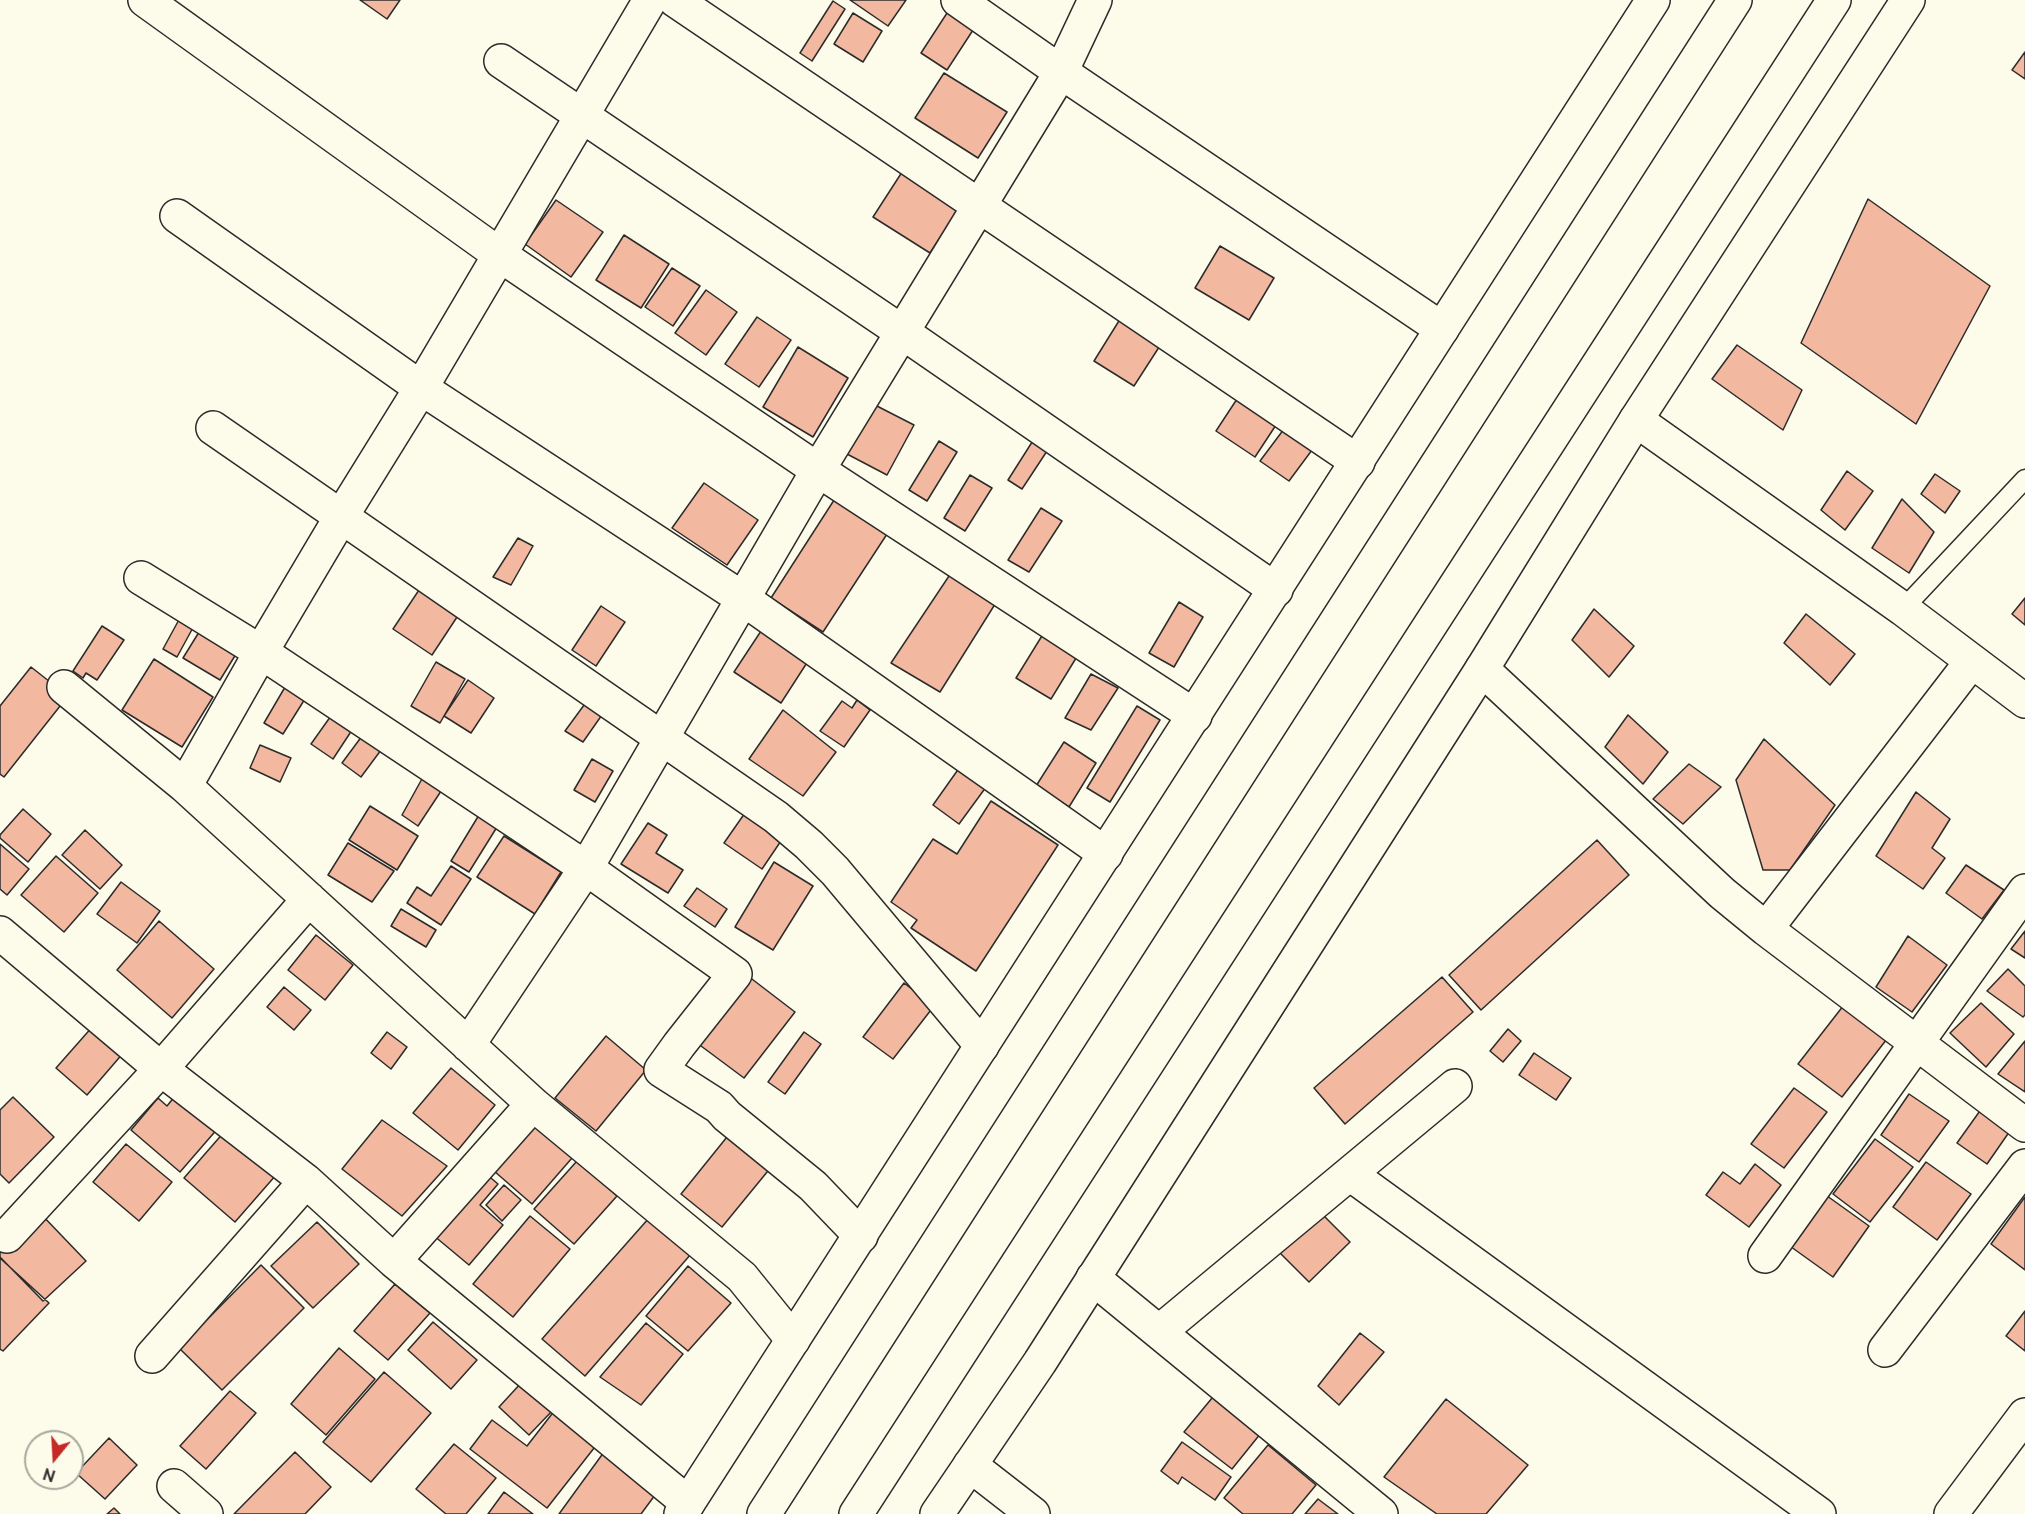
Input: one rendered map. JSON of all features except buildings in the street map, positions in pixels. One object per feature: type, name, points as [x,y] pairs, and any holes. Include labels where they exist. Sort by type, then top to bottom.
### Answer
[{"type":"main road","points":[[145,0],[500,255],[818,470],[1195,716]]},
{"type":"main road","points":[[185,786],[261,652],[421,388],[650,0]]},
{"type":"main road","points":[[675,0],[1358,462]]},
{"type":"main road","points":[[958,0],[1442,329]]},
{"type":"main road","points":[[468,1045],[586,868],[818,470],[1061,72],[1095,0]]},
{"type":"main road","points":[[0,933],[161,1069],[306,1181],[394,1261],[684,1509],[1653,0]]},
{"type":"main road","points":[[764,1514],[1735,0]]},
{"type":"main road","points":[[856,1514],[1834,0]]},
{"type":"main road","points":[[937,1514],[1040,1362],[1482,669],[1636,420],[1908,0]]},
{"type":"main road","points":[[501,61],[902,332],[1275,590]]},
{"type":"main road","points":[[177,216],[421,388],[742,598],[1106,854]]},
{"type":"main road","points":[[1636,420],[1903,609],[2025,701]]},
{"type":"main road","points":[[213,428],[776,817],[835,871],[982,1046]]},
{"type":"main road","points":[[141,578],[261,652],[586,868],[735,974],[661,1070],[719,1107],[813,1186],[861,1236]]},
{"type":"main road","points":[[1766,929],[1972,661]]},
{"type":"main road","points":[[1482,669],[1707,879],[1766,929],[2025,1125]]},
{"type":"main road","points":[[64,687],[185,786],[533,1104],[742,1277],[793,1340]]},
{"type":"main road","points":[[1765,1256],[2025,891]]},
{"type":"main road","points":[[7,1236],[161,1069],[309,899]]},
{"type":"main road","points":[[1159,1332],[1455,1086]]},
{"type":"main road","points":[[394,1261],[533,1104]]},
{"type":"main road","points":[[1885,1350],[2025,1166]]},
{"type":"main road","points":[[1350,1174],[1820,1514]]},
{"type":"main road","points":[[152,1356],[306,1181]]},
{"type":"main road","points":[[1093,1278],[1381,1514]]},
{"type":"main road","points":[[1951,1514],[2025,1415]]},
{"type":"main road","points":[[970,1465],[1033,1514]]},
{"type":"main road","points":[[174,1486],[206,1514]]},
{"type":"lane","points":[[1903,609],[2025,479]]}]
